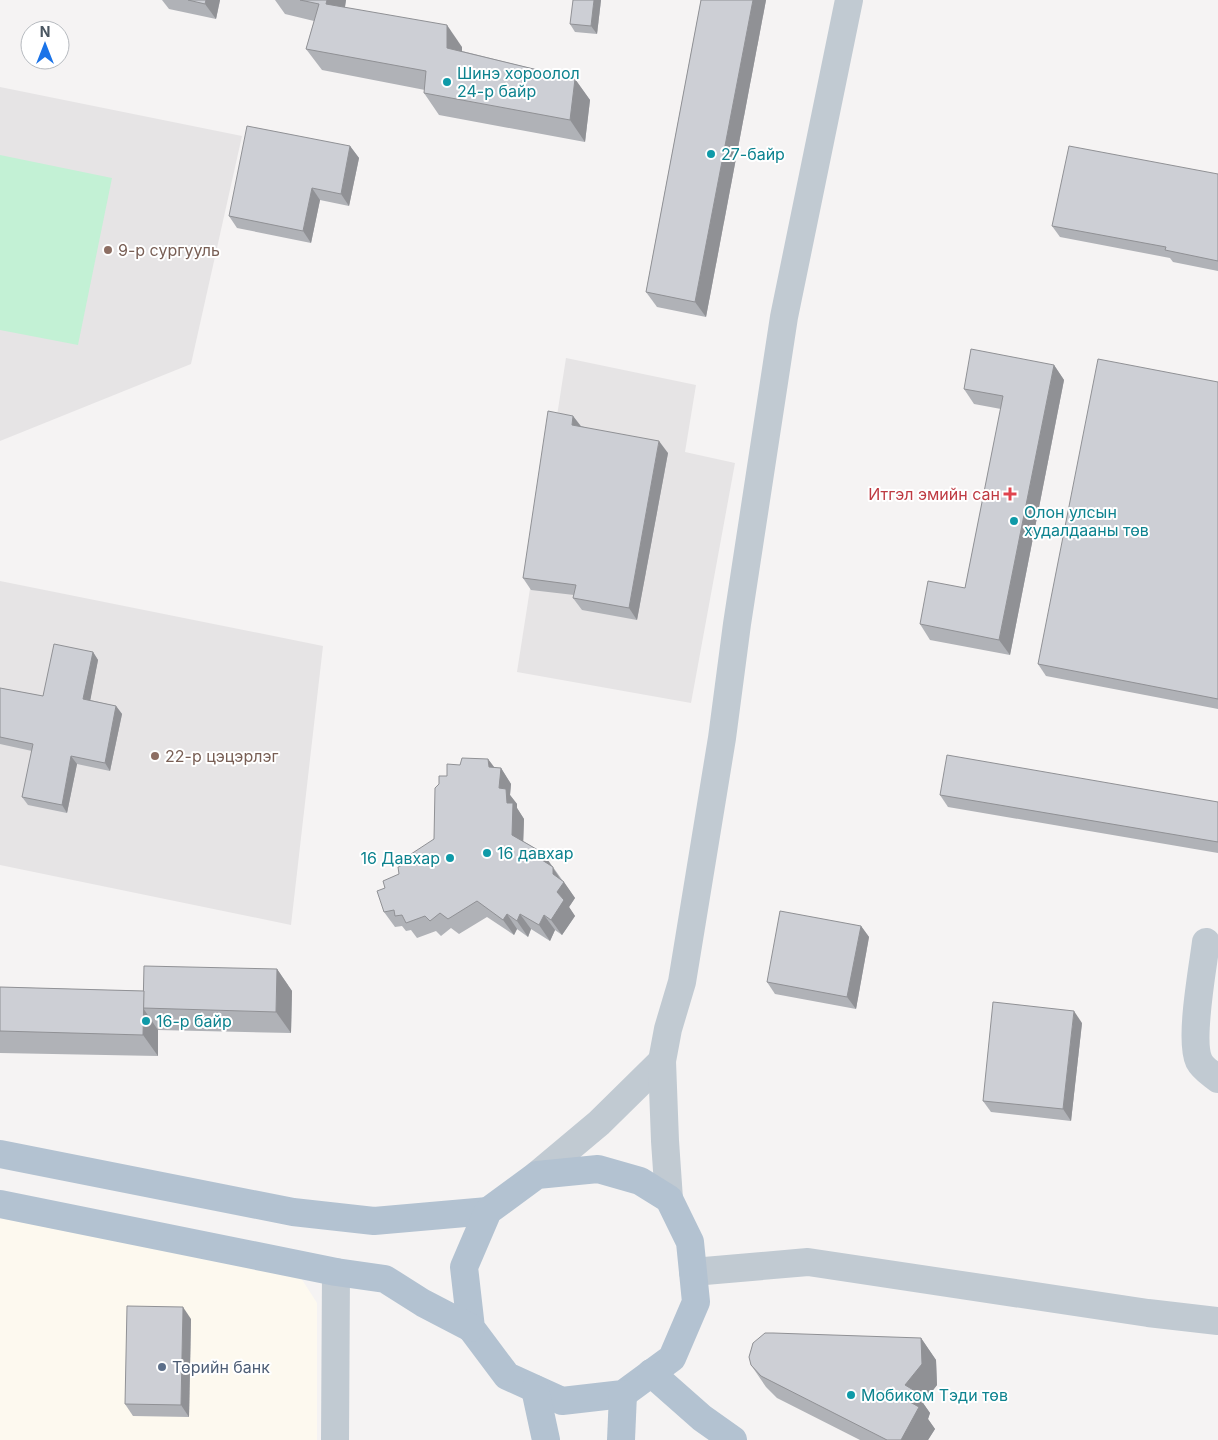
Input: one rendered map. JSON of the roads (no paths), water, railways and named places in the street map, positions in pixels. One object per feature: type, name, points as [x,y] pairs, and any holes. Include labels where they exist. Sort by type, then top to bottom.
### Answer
[{"type":"main road","points":[[0,1154],[293,1212],[374,1221],[488,1211]]},
{"type":"main road","points":[[0,1204],[336,1272],[385,1280],[423,1304],[471,1328],[507,1376],[562,1401],[623,1394],[672,1358],[696,1302],[690,1242],[669,1198],[640,1181],[598,1169],[537,1175],[488,1211],[464,1267],[471,1328]]},
{"type":"main road","points":[[651,1373],[702,1418],[733,1440]]},
{"type":"main road","points":[[535,1389],[546,1440]]},
{"type":"main road","points":[[621,1440],[623,1394]]},
{"type":"street","points":[[669,1198],[662,1061],[668,1029],[682,982],[722,738],[737,624],[784,316],[849,0]]},
{"type":"street","points":[[1206,942],[1195,1036],[1198,1059],[1202,1066],[1218,1079]]},
{"type":"street","points":[[537,1175],[599,1123],[662,1061]]},
{"type":"street","points":[[693,1272],[808,1262],[1138,1311],[1217,1318]]},
{"type":"street","points":[[335,1440],[336,1272]]},
{"type":"place","name":"Шинэ хороолол 24-р байр","points":[[447,82]]},
{"type":"place","name":"27-байр","points":[[711,154]]},
{"type":"place","name":"9-р сургууль","points":[[108,250]]},
{"type":"place","name":"Итгэл эмийн сан","points":[[1010,494]]},
{"type":"place","name":"Олон улсын худалдааны төв","points":[[1014,521]]},
{"type":"place","name":"22-р цэцэрлэг","points":[[155,756]]},
{"type":"place","name":"16 давхар","points":[[487,853]]},
{"type":"place","name":"16 Давхар","points":[[450,858]]},
{"type":"place","name":"16-р байр","points":[[146,1021]]},
{"type":"place","name":"Төрийн банк","points":[[162,1367]]},
{"type":"place","name":"Мобиком Тэди төв","points":[[851,1395]]}]
